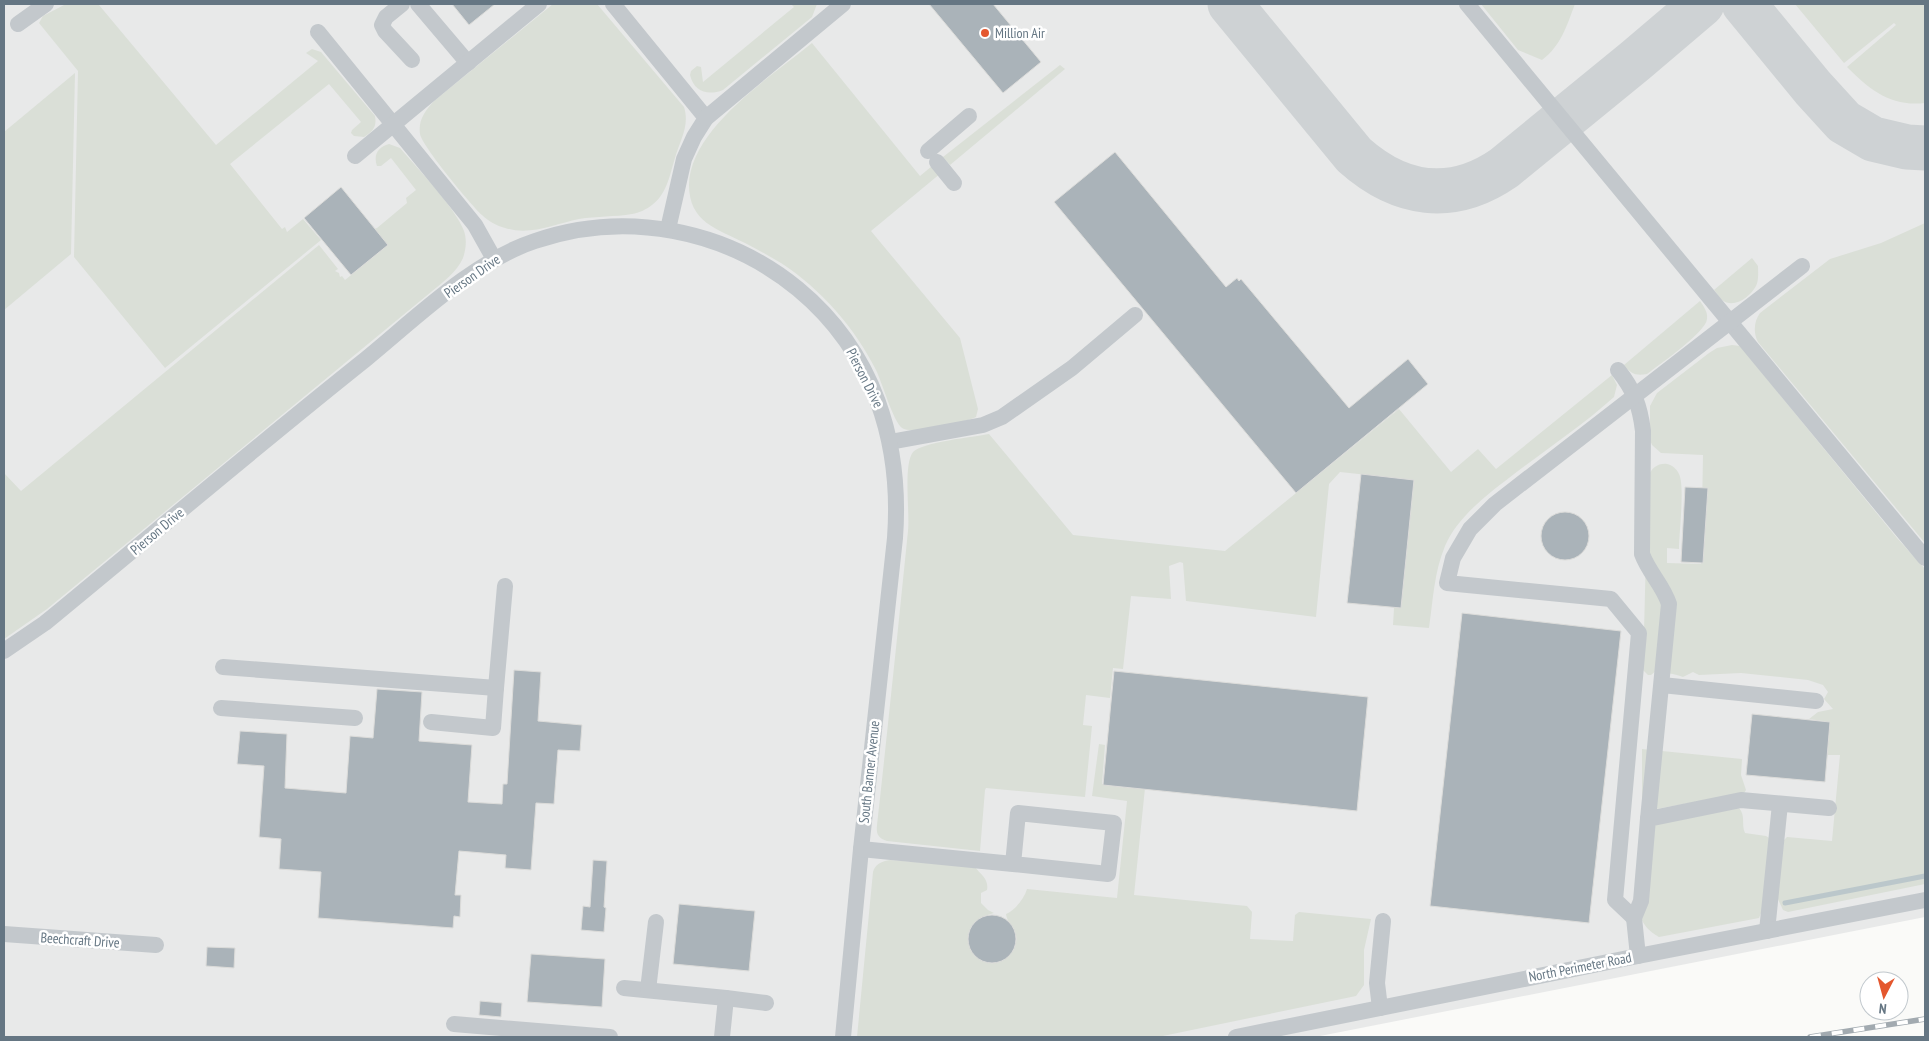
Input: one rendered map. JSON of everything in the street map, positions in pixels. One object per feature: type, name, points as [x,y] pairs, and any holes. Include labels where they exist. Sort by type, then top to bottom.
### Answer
[{"type":"street","points":[[18,24],[46,4]]},
{"type":"street","points":[[402,4],[386,17],[382,24],[385,31],[412,60]]},
{"type":"street","points":[[418,4],[468,63]]},
{"type":"street","points":[[355,156],[539,4]]},
{"type":"street","points":[[613,4],[706,118]]},
{"type":"street","points":[[668,229],[684,159],[694,137],[706,118],[843,4]]},
{"type":"street","points":[[1466,4],[1925,558]]},
{"type":"street","points":[[318,32],[475,225],[494,259]]},
{"type":"street","points":[[954,183],[933,156],[969,116]]},
{"type":"street","name":"Pierson Drive","points":[[4,651],[45,623],[468,276],[494,259],[533,241],[580,230],[618,226],[668,229],[706,239],[739,251],[768,267],[802,292],[836,329],[862,367],[878,402],[890,442],[897,483],[898,507]]},
{"type":"street","points":[[1634,918],[1615,900],[1639,633],[1611,599],[1447,584],[1454,558],[1470,529],[1495,504],[1802,266]]},
{"type":"street","points":[[890,442],[983,425],[1002,417],[1072,368],[1136,315]]},
{"type":"street","points":[[1618,370],[1631,387],[1641,414],[1643,432],[1642,554],[1646,565],[1665,591],[1669,604],[1641,901],[1634,918],[1638,956]]},
{"type":"street","name":"South Banner Avenue","points":[[843,1037],[861,849],[898,507]]},
{"type":"street","points":[[431,722],[494,728],[505,586]]},
{"type":"street","points":[[223,667],[496,688]]},
{"type":"street","points":[[1662,685],[1816,700]]},
{"type":"street","points":[[221,708],[355,718]]},
{"type":"street","points":[[1648,819],[1741,800],[1829,808]]},
{"type":"street","points":[[1767,931],[1780,804]]},
{"type":"street","points":[[861,849],[1108,874],[1114,823],[1018,813],[1013,864]]},
{"type":"street","name":"North Perimeter Road","points":[[1236,1037],[1925,900]]},
{"type":"street","points":[[1380,1008],[1377,983],[1383,921]]},
{"type":"street","points":[[648,990],[656,922]]},
{"type":"street","name":"Beechcraft Drive","points":[[4,934],[156,945]]},
{"type":"street","points":[[624,988],[766,1002]]},
{"type":"street","points":[[722,1037],[726,998]]},
{"type":"street","points":[[454,1024],[610,1037]]},
{"type":"shaded area","points":[[4,4],[1925,4],[1925,917],[1315,1037],[4,1037]]},
{"type":"shaded area","points":[[66,4],[100,4],[216,145],[318,61],[306,53],[312,49],[321,52],[375,116],[375,126],[370,133],[364,137],[354,136],[351,133],[352,130],[361,122],[329,84],[230,164],[282,229],[285,227],[287,232],[303,219],[321,240],[165,368],[74,257],[78,71],[39,23],[43,16]]},
{"type":"shaded area","points":[[553,4],[597,4],[684,107],[686,120],[684,133],[665,190],[648,208],[632,214],[579,219],[533,230],[514,230],[493,223],[476,209],[423,141],[420,134],[420,124],[425,112],[434,101]]},
{"type":"shaded area","points":[[791,4],[817,4],[812,17],[723,90],[712,93],[698,89],[692,81],[691,71],[697,66],[701,67],[703,82],[794,7]]},
{"type":"shaded area","points":[[1481,4],[1575,4],[1559,42],[1542,60],[1518,50]]},
{"type":"shaded area","points":[[1795,4],[1925,4],[1925,103],[1913,104],[1902,102],[1882,95],[1864,83],[1847,67],[1896,25],[1894,23],[1844,63]]},
{"type":"shaded area","points":[[812,43],[920,176],[932,166],[941,173],[871,231],[960,338],[978,409],[976,417],[950,425],[927,429],[908,430],[902,428],[895,418],[868,354],[836,310],[796,273],[750,245],[706,223],[694,208],[690,198],[689,185],[693,164],[703,143],[736,105]]},
{"type":"shaded area","points":[[1060,65],[1065,69],[950,165],[943,157]]},
{"type":"shaded area","points":[[75,73],[71,254],[4,310],[4,132]]},
{"type":"shaded area","points":[[389,144],[400,148],[444,199],[459,221],[465,234],[466,244],[463,258],[457,268],[47,609],[4,639],[4,473],[21,491],[319,245],[338,269],[335,271],[345,280],[387,246],[373,229],[377,228],[407,203],[406,198],[416,190],[391,158],[381,166],[377,166],[377,152]]},
{"type":"shaded area","points":[[1925,223],[1925,543],[1758,342],[1755,327],[1760,313],[1830,259],[1881,243]]},
{"type":"shaded area","points":[[1752,258],[1758,266],[1756,286],[1746,298],[1732,303],[1722,300],[1714,290]]},
{"type":"shaded area","points":[[1700,301],[1707,316],[1705,325],[1671,356],[1647,374],[1634,374],[1624,365]]},
{"type":"shaded area","points":[[1732,345],[1740,346],[1897,538],[1925,569],[1925,884],[1788,912],[1783,910],[1777,897],[1784,840],[1787,837],[1832,841],[1840,755],[1821,755],[1823,721],[1809,719],[1818,712],[1833,709],[1824,699],[1828,692],[1823,685],[1808,680],[1741,673],[1699,675],[1693,672],[1683,677],[1657,670],[1648,675],[1643,670],[1648,476],[1653,468],[1658,465],[1667,464],[1676,469],[1681,480],[1682,489],[1679,549],[1667,548],[1667,563],[1701,564],[1703,455],[1661,453],[1652,445],[1650,440],[1650,406],[1657,393],[1709,353],[1717,348]]},
{"type":"shaded area","points":[[1612,375],[1617,385],[1614,397],[1477,504],[1451,534],[1438,566],[1429,628],[1393,625],[1394,608],[1401,608],[1414,480],[1340,472],[1329,484],[1316,617],[1186,601],[1183,563],[1180,562],[1169,566],[1171,599],[1131,596],[1123,669],[1113,668],[1110,698],[1086,695],[1083,725],[1092,726],[1085,797],[986,788],[980,851],[887,841],[878,835],[877,825],[908,531],[908,467],[913,452],[918,448],[989,434],[1073,535],[1225,551],[1399,409],[1451,472],[1478,449],[1496,469]]},
{"type":"shaded area","points":[[1099,744],[1105,745],[1102,784],[1145,788],[1134,895],[1247,906],[1252,912],[1250,939],[1293,941],[1295,915],[1299,912],[1371,919],[1364,950],[1364,985],[1356,996],[1158,1037],[857,1037],[873,872],[879,863],[890,860],[975,867],[987,883],[987,890],[981,893],[981,903],[994,913],[979,919],[971,928],[968,938],[971,948],[977,957],[986,962],[996,963],[1006,958],[1014,950],[1016,934],[1006,914],[1019,904],[1027,889],[1117,898],[1127,801],[1092,796]]},
{"type":"shaded area","points":[[1642,749],[1742,759],[1741,775],[1746,790],[1744,793],[1651,810],[1642,807]]},
{"type":"shaded area","points":[[1739,808],[1742,814],[1745,833],[1769,838],[1763,908],[1759,918],[1659,937],[1650,931],[1640,916],[1652,825]]},
{"type":"building","points":[[452,4],[495,4],[469,25]]},
{"type":"building","name":"Million Air","points":[[929,4],[993,4],[1041,62],[1003,93]]},
{"type":"building","points":[[1115,152],[1226,287],[1237,278],[1239,281],[1241,279],[1349,408],[1408,359],[1428,384],[1296,493],[1054,202]]},
{"type":"building","points":[[341,187],[388,245],[351,275],[304,218]]},
{"type":"building","points":[[1361,474],[1414,480],[1401,608],[1347,603]]},
{"type":"building","points":[[1685,487],[1708,488],[1703,563],[1681,562]]},
{"type":"building","points":[[1565,512],[1574,514],[1582,519],[1587,527],[1589,536],[1587,545],[1582,553],[1574,558],[1565,560],[1556,558],[1548,553],[1543,545],[1541,536],[1543,527],[1548,519],[1556,514]]},
{"type":"building","points":[[1462,613],[1621,631],[1589,923],[1430,906]]},
{"type":"building","points":[[514,670],[541,672],[538,721],[582,725],[580,751],[558,750],[554,804],[536,803],[531,870],[505,868],[506,855],[459,851],[455,895],[461,895],[460,917],[454,916],[453,928],[318,918],[321,872],[279,869],[281,839],[259,837],[264,766],[237,764],[240,731],[287,734],[285,788],[346,793],[350,736],[373,738],[377,689],[422,692],[419,741],[472,745],[468,802],[502,804],[503,784],[507,784]]},
{"type":"building","points":[[1114,671],[1368,697],[1357,811],[1103,785]]},
{"type":"building","points":[[1752,714],[1830,722],[1825,782],[1746,775]]},
{"type":"building","points":[[593,860],[607,861],[604,932],[581,930],[583,906],[590,907]]},
{"type":"building","points":[[679,904],[755,911],[749,971],[673,964]]},
{"type":"building","points":[[987,915],[997,915],[1009,922],[1016,934],[1016,944],[1009,956],[997,963],[987,963],[979,959],[972,952],[968,944],[968,934],[972,926],[979,919]]},
{"type":"building","points":[[207,947],[235,948],[234,968],[206,966]]},
{"type":"building","points":[[531,954],[605,959],[602,1007],[527,1002]]},
{"type":"building","points":[[480,1001],[502,1003],[501,1017],[479,1015]]},
{"type":"waterway","points":[[1785,903],[1925,876]]},
{"type":"taxiway","points":[[1230,4],[1354,155],[1372,169],[1408,187],[1446,191],[1465,187],[1485,179],[1504,168],[1702,4]]},
{"type":"taxiway","points":[[1744,4],[1813,88],[1844,122],[1873,139],[1907,147],[1925,148]]},
{"type":"railway","points":[[1810,1037],[1925,1019]]},
{"type":"place","name":"Million Air","points":[[985,33]]}]
